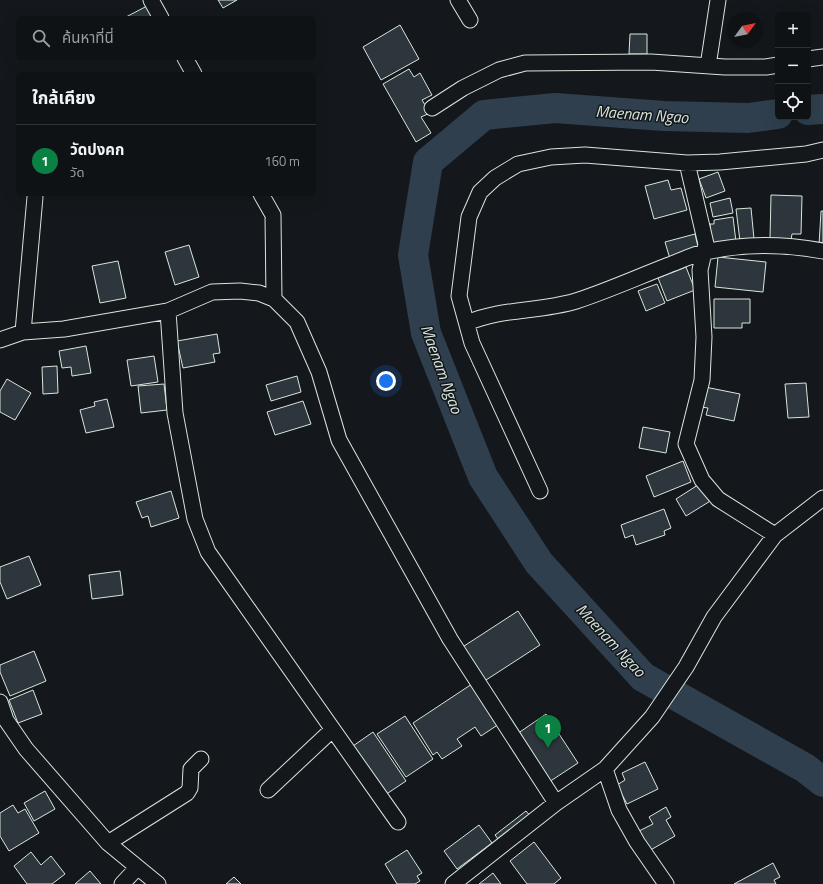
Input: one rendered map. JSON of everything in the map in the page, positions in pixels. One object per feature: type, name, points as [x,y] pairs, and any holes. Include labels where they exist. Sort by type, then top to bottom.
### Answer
[{"type":"street","points":[[151,0],[161,16]]},
{"type":"street","points":[[458,0],[470,20]]},
{"type":"street","points":[[708,66],[718,0]]},
{"type":"street","points":[[811,59],[823,57]]},
{"type":"street","points":[[186,60],[193,72]]},
{"type":"street","points":[[432,108],[463,88],[499,70],[525,63],[650,62],[708,66],[766,67],[775,66]]},
{"type":"street","points":[[540,491],[472,343],[459,296],[469,217],[480,192],[495,178],[518,164],[551,157],[585,155],[687,162],[753,160],[806,154],[823,150]]},
{"type":"street","points":[[687,162],[706,244],[700,270],[704,337],[702,380],[686,444],[702,480],[718,499],[775,535]]},
{"type":"street","points":[[262,196],[273,215],[274,299]]},
{"type":"street","points":[[23,332],[35,197]]},
{"type":"street","points":[[466,323],[483,316],[502,312],[529,311],[575,301],[705,252],[757,245],[800,247],[823,251]]},
{"type":"street","points":[[0,340],[23,332],[64,329],[168,311],[212,292],[240,291],[259,293],[274,299],[298,322],[319,372],[340,440],[450,639],[556,803]]},
{"type":"street","points":[[168,311],[175,413],[195,519],[202,539],[219,570],[398,822]]},
{"type":"street","points":[[453,884],[556,803],[605,769],[652,717],[686,667],[714,617],[775,535],[823,498]]},
{"type":"street","points":[[0,702],[6,720],[26,749],[108,843],[158,884]]},
{"type":"street","points":[[268,790],[332,730]]},
{"type":"street","points":[[108,843],[187,793],[190,788],[191,769],[202,759]]},
{"type":"street","points":[[605,769],[619,810],[637,842],[666,884]]},
{"type":"street","points":[[122,884],[137,868]]},
{"type":"building","points":[[218,0],[237,0],[223,8]]},
{"type":"building","points":[[147,6],[153,16],[128,16]]},
{"type":"building","points":[[400,25],[419,59],[381,80],[363,47]]},
{"type":"building","points":[[630,34],[647,34],[647,54],[629,54]]},
{"type":"building","points":[[409,69],[414,77],[420,73],[432,95],[422,100],[430,113],[421,117],[431,133],[416,142],[383,84]]},
{"type":"building","points":[[718,172],[725,191],[706,198],[699,179]]},
{"type":"building","points":[[668,180],[671,190],[681,188],[687,210],[654,219],[645,186]]},
{"type":"building","points":[[771,195],[802,196],[801,234],[792,234],[791,240],[770,239]]},
{"type":"building","points":[[730,198],[733,213],[713,217],[710,203]]},
{"type":"building","points":[[751,208],[754,239],[740,241],[736,209]]},
{"type":"building","points":[[821,211],[823,211],[823,246],[819,245]]},
{"type":"building","points":[[733,217],[736,242],[712,245],[710,224],[714,224],[714,220]]},
{"type":"building","points":[[695,234],[699,251],[670,259],[665,242]]},
{"type":"building","points":[[189,245],[199,277],[175,285],[165,252]]},
{"type":"building","points":[[718,257],[766,262],[763,292],[715,287]]},
{"type":"building","points":[[118,261],[126,298],[100,303],[92,266]]},
{"type":"building","points":[[686,267],[695,290],[667,301],[658,278]]},
{"type":"building","points":[[657,284],[665,303],[646,311],[638,291]]},
{"type":"building","points":[[714,299],[750,299],[750,323],[742,323],[742,328],[714,328]]},
{"type":"building","points":[[217,334],[220,353],[213,354],[215,362],[183,368],[177,341]]},
{"type":"building","points":[[86,346],[91,373],[72,376],[71,367],[62,368],[59,351]]},
{"type":"building","points":[[154,356],[158,382],[131,386],[127,360]]},
{"type":"building","points":[[57,366],[58,393],[43,394],[42,367]]},
{"type":"building","points":[[297,376],[301,392],[271,401],[266,385]]},
{"type":"building","points":[[7,379],[31,393],[15,420],[0,412],[0,391]]},
{"type":"building","points":[[806,383],[809,417],[788,418],[785,384]]},
{"type":"building","points":[[164,384],[167,410],[141,413],[138,386]]},
{"type":"building","points":[[705,387],[740,394],[734,421],[706,415],[708,408],[701,407]]},
{"type":"building","points":[[107,399],[114,427],[86,433],[80,410],[95,406],[94,402]]},
{"type":"building","points":[[303,401],[311,424],[275,435],[267,412]]},
{"type":"building","points":[[643,427],[670,432],[666,453],[639,448]]},
{"type":"building","points":[[683,461],[691,482],[654,497],[646,476]]},
{"type":"building","points":[[701,483],[712,500],[686,516],[676,499]]},
{"type":"building","points":[[171,491],[179,518],[151,527],[148,516],[142,518],[136,502]]},
{"type":"building","points":[[664,509],[671,528],[664,531],[665,535],[636,545],[633,535],[625,538],[621,525]]},
{"type":"building","points":[[29,556],[41,585],[7,599],[0,582],[0,567]]},
{"type":"building","points":[[120,571],[123,595],[92,599],[89,575]]},
{"type":"building","points":[[518,611],[540,645],[483,682],[461,648]]},
{"type":"building","points":[[34,651],[46,681],[10,696],[0,672],[0,665]]},
{"type":"building","points":[[475,682],[502,722],[481,736],[475,727],[457,739],[462,746],[442,759],[437,752],[433,755],[413,723]]},
{"type":"building","points":[[33,690],[42,714],[18,723],[9,700]]},
{"type":"building","points":[[546,714],[578,763],[549,782],[517,734]]},
{"type":"building","points":[[405,716],[433,759],[406,777],[377,734]]},
{"type":"building","points":[[373,732],[406,781],[385,795],[353,746]]},
{"type":"building","points":[[645,762],[658,789],[627,804],[617,785],[625,780],[622,773]]},
{"type":"building","points":[[45,791],[55,809],[34,821],[24,803]]},
{"type":"building","points":[[13,805],[18,813],[25,809],[39,833],[9,851],[0,836],[0,813]]},
{"type":"building","points":[[666,807],[671,817],[666,820],[675,836],[647,852],[637,832],[653,824],[649,817]]},
{"type":"building","points":[[526,811],[532,818],[501,843],[495,835]]},
{"type":"building","points":[[479,825],[492,843],[457,869],[444,851]]},
{"type":"building","points":[[534,842],[561,878],[554,884],[527,884],[510,861]]},
{"type":"building","points":[[407,850],[422,873],[417,876],[420,881],[415,884],[397,884],[385,864]]},
{"type":"building","points":[[31,852],[41,865],[51,856],[65,874],[52,884],[27,884],[14,866]]},
{"type":"building","points":[[773,863],[780,877],[774,880],[776,884],[734,884]]},
{"type":"building","points":[[90,871],[101,884],[75,884]]},
{"type":"building","points":[[493,873],[501,884],[479,884]]},
{"type":"building","points":[[234,877],[241,884],[226,884]]},
{"type":"waterway","name":"Maenam Ngao","points":[[775,114],[748,118],[664,116],[555,108],[484,115],[428,162],[413,255],[426,333],[483,477],[539,563],[643,677],[805,768],[823,782]]},
{"type":"waterway","name":"Maenam Ngao","points":[[811,110],[823,109]]},
{"type":"place","name":"วัดปงคก","points":[[548,748]]}]
